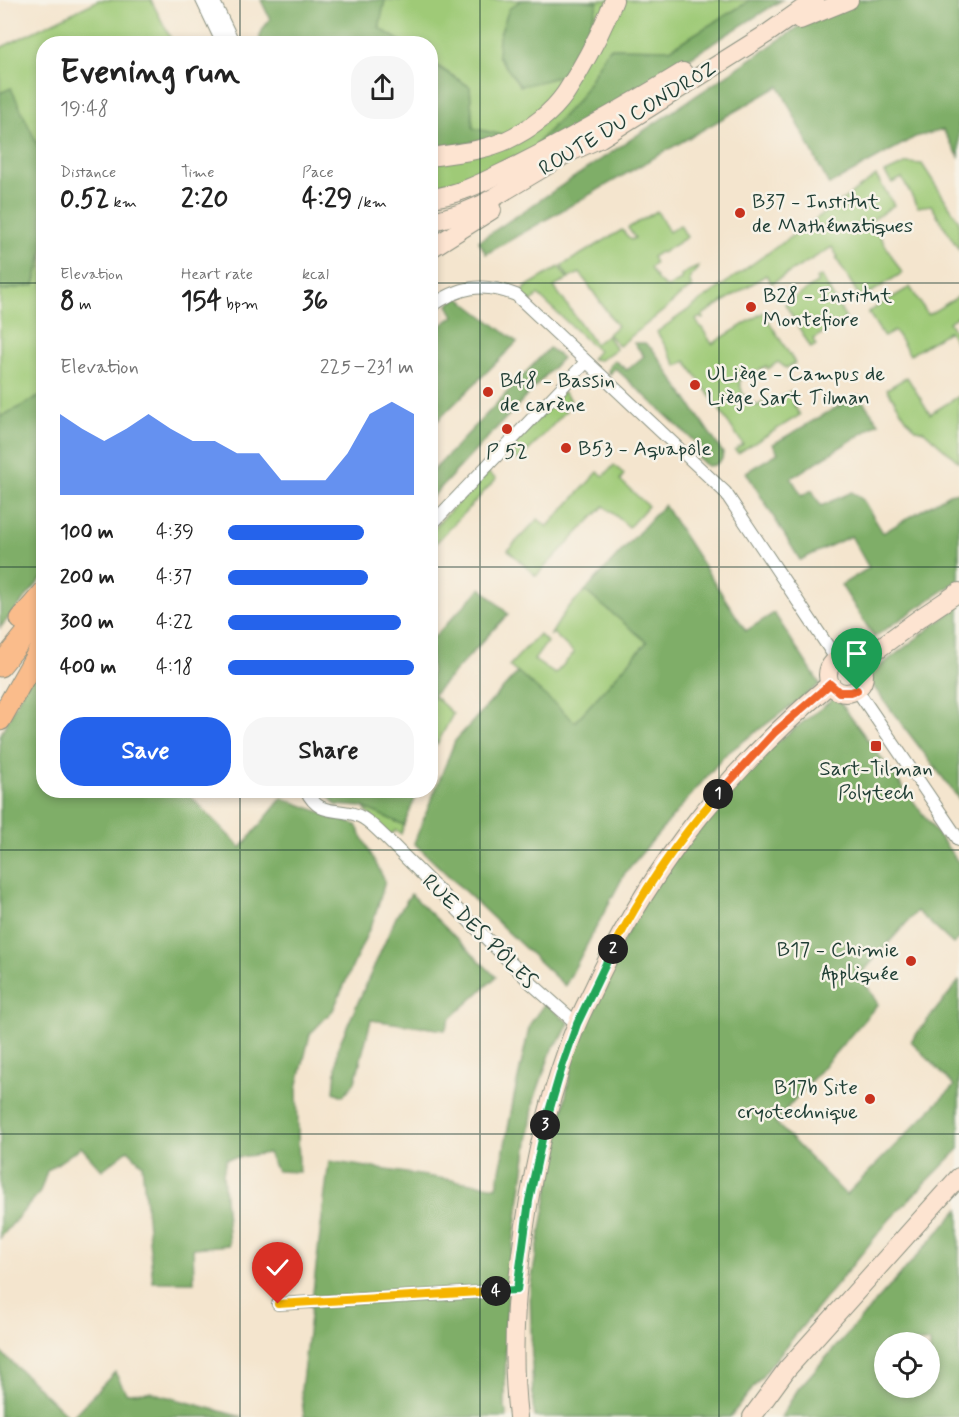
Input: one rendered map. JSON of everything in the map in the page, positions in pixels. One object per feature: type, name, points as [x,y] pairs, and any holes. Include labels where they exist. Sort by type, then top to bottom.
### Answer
[{"type":"highway","points":[[0,644],[36,601]]},
{"type":"highway","points":[[0,666],[36,622]]},
{"type":"highway","points":[[0,720],[36,656]]},
{"type":"main road","points":[[438,156],[476,150],[506,140],[531,126],[552,109],[565,94],[586,58],[614,0]]},
{"type":"main road","name":"ROUTE DU CONDROZ","points":[[438,197],[465,190],[550,149],[650,92],[800,0]]},
{"type":"main road","name":"ROUTE DU CONDROZ","points":[[438,220],[483,204],[568,153],[601,138],[768,33],[815,0]]},
{"type":"main road","points":[[768,33],[849,0]]},
{"type":"main road","points":[[438,244],[567,163],[601,138]]},
{"type":"main road","points":[[859,663],[959,592]]},
{"type":"main road","points":[[847,657],[859,663],[864,675],[861,686],[857,690],[839,692],[830,684],[830,668],[837,660],[847,657]]},
{"type":"main road","points":[[518,1417],[515,1352],[517,1290],[526,1217],[537,1157],[577,1024],[623,928],[681,841],[710,803],[754,753],[830,684]]},
{"type":"main road","points":[[752,1417],[794,1361],[959,1178]]},
{"type":"street","points":[[202,0],[219,36]]},
{"type":"street","points":[[213,0],[230,36]]},
{"type":"street","points":[[438,302],[471,287],[491,287],[516,296],[724,492],[837,660]]},
{"type":"street","points":[[438,518],[586,362]]},
{"type":"street","points":[[857,690],[959,840]]},
{"type":"street","name":"RUE DES PÔLES","points":[[311,798],[326,810],[361,816],[385,837],[532,984],[577,1024]]},
{"type":"street","points":[[278,1304],[517,1290]]},
{"type":"green space","points":[[99,0],[151,0],[169,36],[36,36],[36,142],[11,89],[0,93],[0,48]]},
{"type":"green space","points":[[261,0],[385,0],[379,28],[392,36],[261,36],[270,19]]},
{"type":"green space","points":[[385,0],[749,0],[670,49],[609,48],[578,100],[537,143],[550,144],[495,172],[438,192],[438,160],[502,135],[473,129],[470,87],[438,66],[438,36],[392,36],[379,28]]},
{"type":"green space","points":[[521,0],[598,2],[584,40],[570,68],[555,77],[520,86],[498,56],[499,37],[509,9]]},
{"type":"green space","points":[[749,0],[782,0],[550,144],[536,144],[578,100],[609,48],[670,49]]},
{"type":"green space","points":[[839,0],[959,0],[959,157],[943,130],[915,137],[829,185],[779,86],[486,254],[479,241]]},
{"type":"green space","points":[[438,67],[470,87],[473,128],[502,135],[492,139],[438,149]]},
{"type":"green space","points":[[11,88],[36,142],[36,278],[34,285],[0,291],[0,93]]},
{"type":"green space","points":[[907,163],[922,164],[959,221],[959,250],[931,205],[918,207],[902,178],[892,183],[885,173]]},
{"type":"green space","points":[[876,176],[894,205],[871,221],[902,273],[861,299],[836,258],[838,257],[832,247],[772,283],[766,275],[702,315],[704,318],[700,317],[696,320],[712,344],[767,310],[769,315],[766,317],[795,363],[786,368],[778,362],[768,369],[766,366],[739,381],[743,394],[757,406],[764,402],[769,407],[774,403],[773,401],[791,391],[793,404],[800,415],[738,453],[735,450],[743,444],[686,361],[677,366],[657,332]]},
{"type":"green space","points":[[657,211],[669,232],[680,225],[687,237],[652,257],[655,263],[650,268],[657,279],[668,287],[681,280],[681,275],[699,267],[690,277],[692,287],[619,346],[608,334],[617,326],[580,273],[569,278],[561,266],[622,230],[631,240],[635,238],[628,228]]},
{"type":"green space","points":[[559,267],[568,279],[554,287],[595,344],[607,335],[616,349],[600,360],[591,359],[598,351],[538,295],[531,302],[520,295],[527,286]]},
{"type":"green space","points":[[821,276],[846,319],[813,339],[816,345],[811,348],[785,304],[818,282],[816,279]]},
{"type":"green space","points":[[36,278],[36,399],[0,417],[0,291],[34,285]]},
{"type":"green space","points":[[910,287],[928,315],[959,296],[959,315],[949,322],[959,338],[959,347],[949,331],[910,355],[895,331],[884,337],[868,312]]},
{"type":"green space","points":[[458,297],[517,342],[438,420],[438,328],[454,316],[448,305]]},
{"type":"green space","points":[[634,343],[645,343],[654,351],[723,453],[722,459],[715,465],[707,466],[690,450],[696,443],[615,368],[609,375],[608,368],[614,360],[627,370],[644,356]]},
{"type":"green space","points":[[549,348],[562,358],[438,491],[438,466]]},
{"type":"green space","points":[[907,377],[930,414],[959,396],[959,462],[924,431],[916,429],[907,420],[887,389]]},
{"type":"green space","points":[[563,392],[571,400],[563,408],[566,411],[519,461],[509,450]]},
{"type":"green space","points":[[858,395],[879,423],[791,478],[802,496],[812,490],[821,506],[852,492],[863,500],[883,533],[949,494],[959,492],[959,580],[874,637],[841,585],[869,568],[851,536],[800,560],[746,472],[778,453],[773,444]]},
{"type":"green space","points":[[36,399],[36,585],[0,628],[0,417]]},
{"type":"green space","points":[[614,465],[624,474],[620,480],[648,506],[629,527],[604,506],[536,576],[508,550],[538,519],[547,527],[598,472],[604,476]]},
{"type":"green space","points":[[487,472],[496,479],[438,541],[438,524]]},
{"type":"green space","points":[[664,505],[746,631],[774,613],[820,684],[725,755],[625,873],[565,986],[414,843],[432,798],[438,798],[438,783],[455,741],[518,672],[575,722],[647,642],[585,591]]},
{"type":"green space","points":[[481,588],[508,614],[438,690],[438,633]]},
{"type":"green space","points":[[585,591],[647,642],[575,722],[509,666],[539,634],[547,642],[534,660],[555,674],[574,653],[553,633],[550,636],[566,610]]},
{"type":"green space","points":[[959,606],[959,799],[866,677]]},
{"type":"green space","points":[[36,664],[36,798],[192,798],[241,848],[282,798],[356,825],[385,881],[375,916],[333,1010],[310,1034],[297,1088],[299,1172],[277,1171],[268,1153],[226,1159],[223,1174],[229,1245],[193,1248],[194,1282],[153,1282],[142,1164],[128,1150],[102,1170],[81,1147],[47,1171],[40,1192],[0,1238],[0,736]]},
{"type":"green space","points":[[836,697],[959,863],[959,939],[953,944],[917,911],[860,975],[878,1004],[775,1122],[846,1195],[954,1086],[911,1041],[959,981],[959,1149],[889,1220],[730,1417],[535,1417],[530,1288],[579,1025],[651,888],[752,761]]},
{"type":"green space","points":[[438,700],[453,714],[438,742]]},
{"type":"green space","points":[[330,798],[415,798],[404,825],[363,807],[336,805]]},
{"type":"green space","points":[[363,807],[404,825],[401,834],[396,830],[388,837]]},
{"type":"green space","points":[[411,894],[496,977],[450,1019],[445,1030],[371,1020],[355,1082],[343,1096],[334,1092],[338,1047],[397,915]]},
{"type":"green space","points":[[545,1003],[569,1023],[562,1037],[552,1049],[534,1100],[510,1267],[506,1326],[505,1408],[507,1417],[304,1417],[301,1390],[329,1161],[497,1187],[530,1024]]},
{"type":"green space","points":[[959,1209],[959,1417],[781,1417],[798,1389]]},
{"type":"green space","points":[[0,1351],[69,1417],[0,1417]]},
{"type":"green space","points":[[115,1372],[126,1393],[150,1392],[242,1417],[72,1417]]},
{"type":"place","name":"B37 - Institut de Mathématiques","points":[[740,213]]},
{"type":"place","name":"B28 - Institut Montefiore","points":[[751,307]]},
{"type":"place","name":"ULiège - Campus de Liège Sart Tilman","points":[[695,385]]},
{"type":"place","name":"B48 - Bassin de carène","points":[[488,392]]},
{"type":"place","name":"P 52","points":[[507,429]]},
{"type":"place","name":"B53 - Aquapôle","points":[[566,448]]},
{"type":"place","name":"Sart-Tilman Polytech","points":[[876,746]]},
{"type":"place","name":"B17 - Chimie Appliquée","points":[[911,961]]},
{"type":"place","name":"B17b Site cryotechnique","points":[[870,1099]]},
{"type":"route","points":[[278,1304],[517,1290],[532,1178],[545,1124],[577,1024],[623,928],[681,841],[742,766],[801,708],[830,684],[839,692],[857,690]]}]
